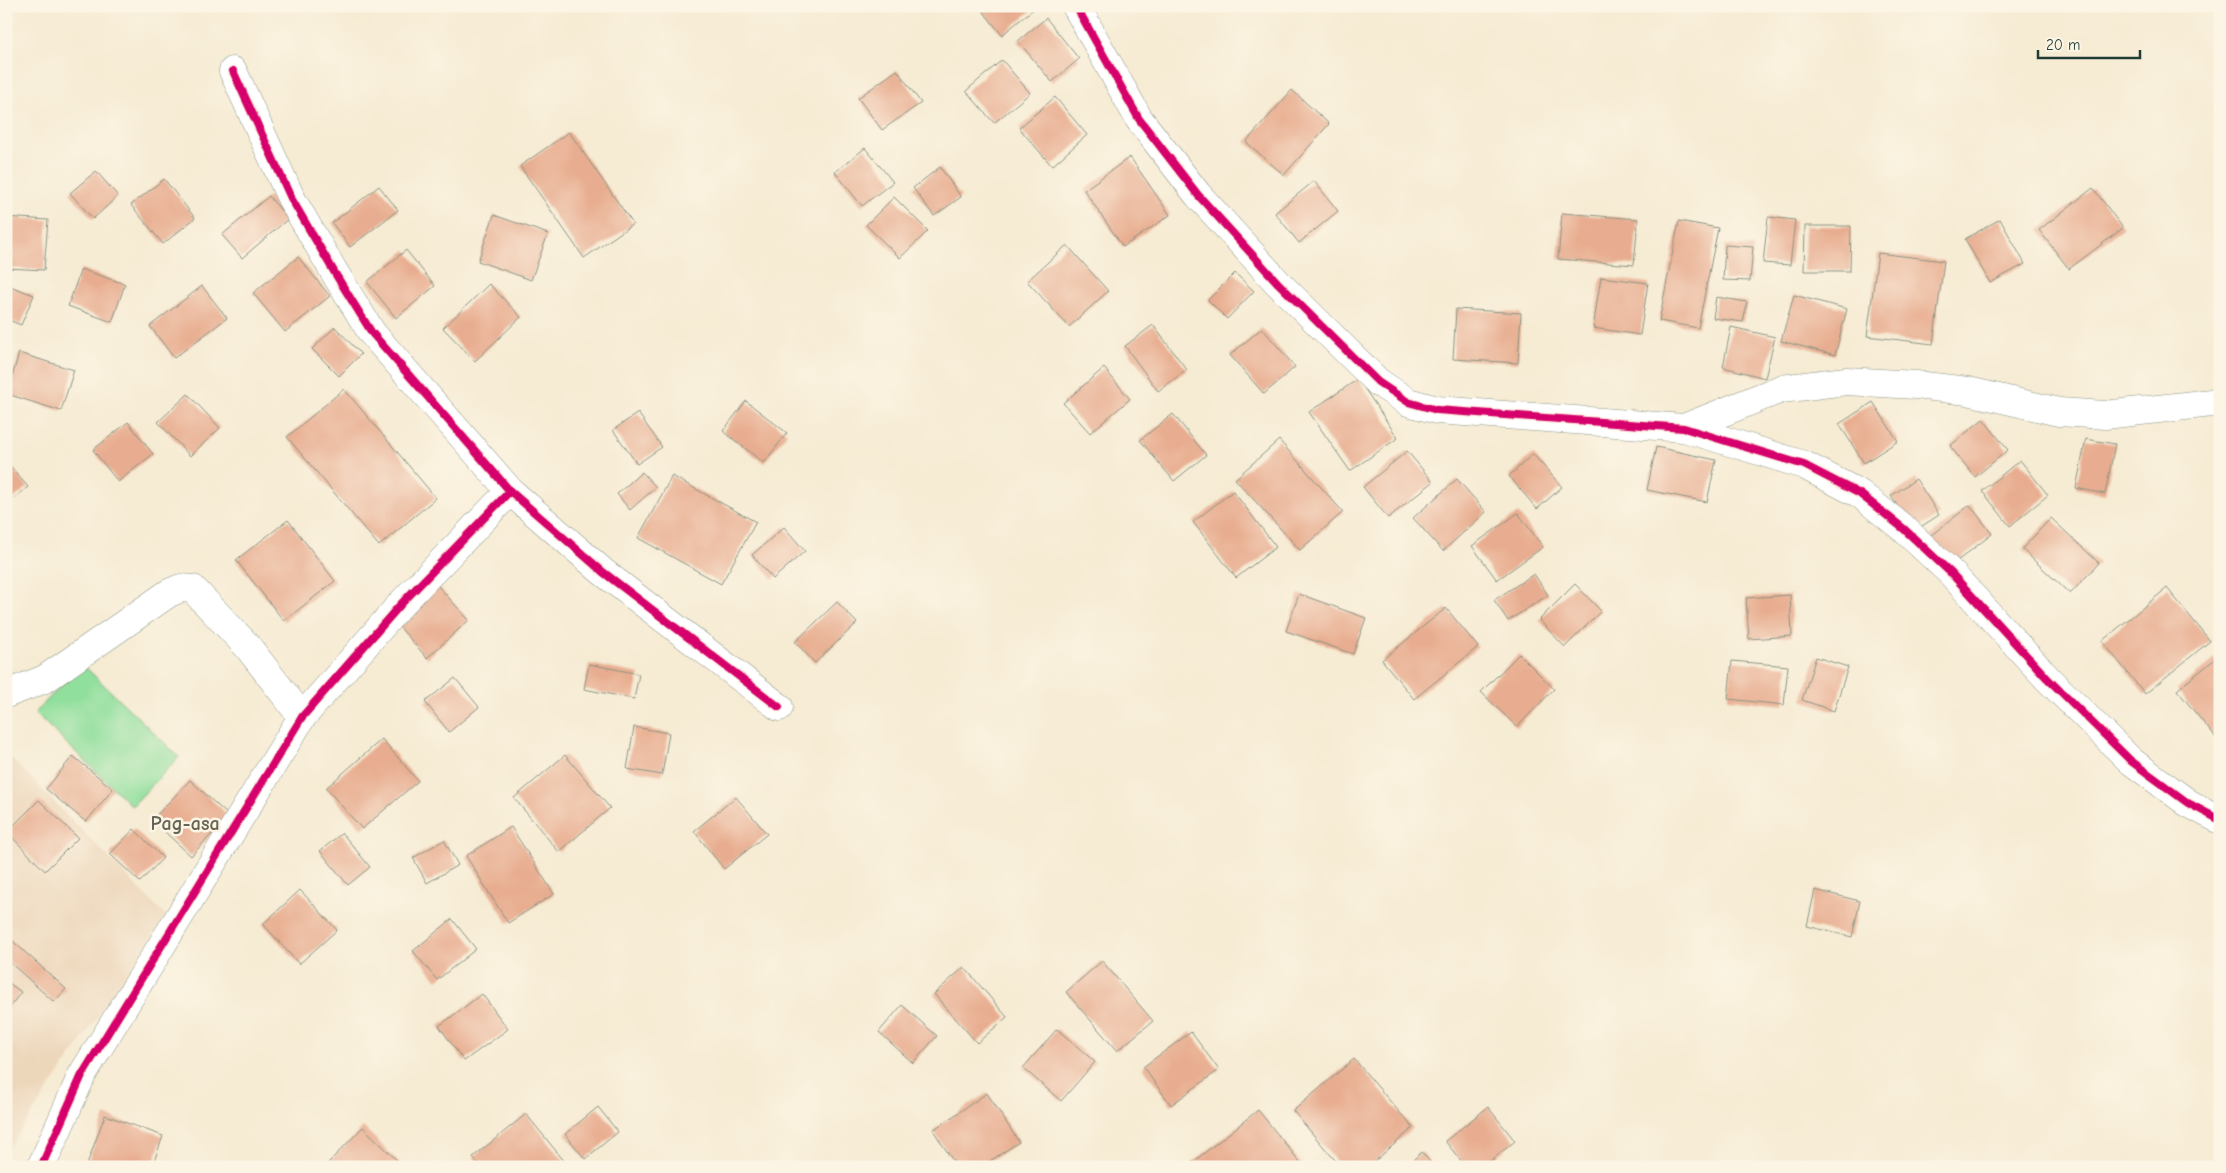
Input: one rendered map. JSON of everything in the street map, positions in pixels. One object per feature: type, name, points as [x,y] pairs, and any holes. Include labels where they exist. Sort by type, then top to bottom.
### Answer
[{"type":"street","points":[[1076,6],[1139,119],[1198,195],[1278,283],[1378,382],[1408,402],[1437,410],[1684,428],[1804,465],[1860,494],[1904,530],[1951,573],[2048,678],[2131,761],[2188,803],[2220,820]]},
{"type":"street","points":[[233,71],[291,198],[372,333],[510,491],[603,572],[779,707]]},
{"type":"street","points":[[1684,428],[1782,389],[1846,381],[1916,385],[1968,392],[2059,412],[2105,415],[2220,402]]},
{"type":"street","points":[[41,1167],[82,1075],[302,717],[400,604],[510,491]]},
{"type":"street","points":[[6,694],[45,680],[168,593],[181,588],[193,588],[236,634],[302,717]]},
{"type":"shaded area","points":[[6,753],[166,916],[6,1152]]},
{"type":"green space","points":[[82,664],[179,757],[132,806],[35,713]]},
{"type":"building","points":[[979,6],[1037,6],[1002,35]]},
{"type":"building","points":[[1046,18],[1079,59],[1052,82],[1018,41]]},
{"type":"building","points":[[1002,60],[1030,93],[994,123],[966,91]]},
{"type":"building","points":[[897,70],[921,103],[882,130],[858,98]]},
{"type":"building","points":[[1292,90],[1329,124],[1284,175],[1246,142]]},
{"type":"building","points":[[1055,97],[1087,135],[1052,166],[1019,128]]},
{"type":"building","points":[[569,132],[633,224],[584,258],[520,166]]},
{"type":"building","points":[[865,148],[893,182],[862,206],[835,172]]},
{"type":"building","points":[[1130,157],[1170,215],[1123,247],[1084,190]]},
{"type":"building","points":[[940,167],[961,197],[934,216],[913,188]]},
{"type":"building","points":[[96,171],[118,196],[93,219],[70,193]]},
{"type":"building","points":[[164,179],[195,218],[163,244],[131,205]]},
{"type":"building","points":[[1314,181],[1338,211],[1299,243],[1275,213]]},
{"type":"building","points":[[379,186],[398,210],[350,247],[332,223]]},
{"type":"building","points":[[2093,188],[2123,228],[2069,269],[2039,230]]},
{"type":"building","points":[[269,196],[288,219],[242,258],[222,235]]},
{"type":"building","points":[[894,197],[928,231],[900,258],[866,225]]},
{"type":"building","points":[[1562,213],[1638,219],[1634,265],[1558,259]]},
{"type":"building","points":[[494,215],[548,234],[531,280],[478,261]]},
{"type":"building","points":[[6,217],[48,220],[44,270],[6,268]]},
{"type":"building","points":[[1768,217],[1795,220],[1790,265],[1763,263]]},
{"type":"building","points":[[2000,219],[2025,264],[1990,283],[1965,239]]},
{"type":"building","points":[[1679,221],[1718,228],[1698,328],[1659,321]]},
{"type":"building","points":[[1805,226],[1851,226],[1850,271],[1804,271]]},
{"type":"building","points":[[1067,245],[1108,291],[1069,327],[1027,281]]},
{"type":"building","points":[[1725,245],[1753,247],[1750,281],[1723,280]]},
{"type":"building","points":[[406,250],[435,286],[396,318],[367,282]]},
{"type":"building","points":[[1878,253],[1944,261],[1933,344],[1867,336]]},
{"type":"building","points":[[298,257],[330,296],[285,332],[253,293]]},
{"type":"building","points":[[81,269],[125,284],[112,322],[68,306]]},
{"type":"building","points":[[1235,273],[1254,291],[1227,319],[1208,300]]},
{"type":"building","points":[[1601,277],[1648,283],[1640,335],[1593,328]]},
{"type":"building","points":[[489,284],[521,317],[475,361],[443,328]]},
{"type":"building","points":[[10,286],[34,295],[21,325],[6,319],[6,294]]},
{"type":"building","points":[[202,286],[227,318],[174,358],[150,326]]},
{"type":"building","points":[[1794,295],[1847,309],[1835,355],[1781,341]]},
{"type":"building","points":[[1716,297],[1747,302],[1743,322],[1713,318]]},
{"type":"building","points":[[1456,309],[1521,313],[1518,363],[1453,359]]},
{"type":"building","points":[[1153,325],[1187,370],[1158,391],[1125,346]]},
{"type":"building","points":[[335,327],[361,354],[339,376],[312,349]]},
{"type":"building","points":[[1731,327],[1775,337],[1765,378],[1723,367]]},
{"type":"building","points":[[1262,328],[1295,367],[1264,394],[1230,355]]},
{"type":"building","points":[[19,353],[74,370],[61,411],[7,394]]},
{"type":"building","points":[[1104,368],[1130,399],[1090,433],[1063,403]]},
{"type":"building","points":[[1358,379],[1398,438],[1350,471],[1309,412]]},
{"type":"building","points":[[344,389],[436,498],[379,546],[287,437]]},
{"type":"building","points":[[188,394],[220,428],[190,456],[158,422]]},
{"type":"building","points":[[746,401],[787,433],[764,463],[723,431]]},
{"type":"building","points":[[1873,402],[1898,441],[1864,463],[1839,424]]},
{"type":"building","points":[[638,413],[662,447],[637,464],[613,430]]},
{"type":"building","points":[[1173,414],[1206,455],[1174,481],[1140,440]]},
{"type":"building","points":[[1983,419],[2008,450],[1975,477],[1950,446]]},
{"type":"building","points":[[128,422],[153,454],[118,482],[93,450]]},
{"type":"building","points":[[2086,439],[2115,444],[2105,494],[2076,488]]},
{"type":"building","points":[[1279,440],[1343,512],[1300,550],[1235,479]]},
{"type":"building","points":[[1656,447],[1716,460],[1707,502],[1647,490]]},
{"type":"building","points":[[1407,451],[1433,482],[1388,518],[1363,487]]},
{"type":"building","points":[[1533,454],[1562,487],[1537,509],[1509,476]]},
{"type":"building","points":[[2020,460],[2048,495],[2010,526],[1982,491]]},
{"type":"building","points":[[6,461],[28,487],[6,505]]},
{"type":"building","points":[[642,472],[656,487],[630,510],[617,494]]},
{"type":"building","points":[[672,476],[756,522],[721,584],[638,538]]},
{"type":"building","points":[[1457,479],[1486,512],[1443,551],[1413,518]]},
{"type":"building","points":[[1916,479],[1939,515],[1914,531],[1891,496]]},
{"type":"building","points":[[1233,491],[1276,547],[1236,578],[1193,522]]},
{"type":"building","points":[[1970,505],[1992,534],[1952,565],[1930,536]]},
{"type":"building","points":[[1518,513],[1543,547],[1497,580],[1472,546]]},
{"type":"building","points":[[2051,518],[2099,563],[2070,594],[2022,549]]},
{"type":"building","points":[[288,520],[335,581],[284,621],[236,560]]},
{"type":"building","points":[[784,527],[805,551],[773,579],[752,555]]},
{"type":"building","points":[[1534,574],[1548,595],[1508,621],[1494,600]]},
{"type":"building","points":[[1575,584],[1601,611],[1565,647],[1539,620]]},
{"type":"building","points":[[437,585],[469,620],[427,658],[395,622]]},
{"type":"building","points":[[2167,588],[2210,641],[2145,694],[2102,641]]},
{"type":"building","points":[[1299,594],[1366,618],[1353,654],[1286,631]]},
{"type":"building","points":[[1790,595],[1792,636],[1749,639],[1746,598]]},
{"type":"building","points":[[837,602],[857,623],[815,663],[795,642]]},
{"type":"building","points":[[1446,608],[1478,647],[1414,699],[1382,660]]},
{"type":"building","points":[[1519,654],[1554,689],[1517,727],[1481,692]]},
{"type":"building","points":[[2220,655],[2220,743],[2177,690]]},
{"type":"building","points":[[1816,657],[1848,667],[1834,711],[1802,700]]},
{"type":"building","points":[[1732,661],[1788,666],[1784,705],[1728,699]]},
{"type":"building","points":[[589,664],[639,674],[634,699],[584,689]]},
{"type":"building","points":[[455,678],[479,707],[449,732],[425,702]]},
{"type":"building","points":[[634,727],[669,733],[662,775],[627,769]]},
{"type":"building","points":[[382,739],[418,781],[362,829],[326,788]]},
{"type":"building","points":[[565,755],[610,808],[559,852],[514,798]]},
{"type":"building","points":[[73,756],[113,789],[86,822],[46,789]]},
{"type":"building","points":[[190,780],[229,816],[191,856],[152,820]]},
{"type":"building","points":[[736,797],[767,834],[724,869],[694,831]]},
{"type":"building","points":[[39,800],[78,838],[45,871],[7,832]]},
{"type":"building","points":[[511,827],[554,894],[508,923],[466,856]]},
{"type":"building","points":[[134,829],[163,858],[140,882],[110,854]]},
{"type":"building","points":[[342,833],[370,867],[348,885],[320,851]]},
{"type":"building","points":[[444,840],[458,865],[427,883],[413,858]]},
{"type":"building","points":[[300,890],[337,930],[299,964],[263,924]]},
{"type":"building","points":[[1815,890],[1860,901],[1852,937],[1807,926]]},
{"type":"building","points":[[452,919],[476,949],[437,980],[413,951]]},
{"type":"building","points":[[6,935],[66,989],[54,1002],[6,959]]},
{"type":"building","points":[[1102,961],[1153,1021],[1117,1051],[1066,992]]},
{"type":"building","points":[[964,967],[1007,1017],[977,1043],[934,994]]},
{"type":"building","points":[[6,981],[21,992],[6,1012]]},
{"type":"building","points":[[482,994],[508,1029],[464,1061],[439,1026]]},
{"type":"building","points":[[902,1005],[937,1036],[913,1063],[879,1032]]},
{"type":"building","points":[[1057,1029],[1095,1062],[1061,1101],[1023,1068]]},
{"type":"building","points":[[1191,1032],[1219,1070],[1171,1105],[1143,1067]]},
{"type":"building","points":[[1354,1059],[1413,1128],[1368,1167],[1341,1167],[1293,1111]]},
{"type":"building","points":[[987,1093],[1019,1142],[981,1167],[957,1167],[933,1130]]},
{"type":"building","points":[[598,1107],[618,1132],[585,1159],[565,1134]]},
{"type":"building","points":[[1488,1107],[1515,1141],[1483,1167],[1466,1167],[1445,1141]]},
{"type":"building","points":[[1258,1110],[1304,1167],[1188,1166]]},
{"type":"building","points":[[526,1114],[569,1167],[481,1167],[473,1157]]},
{"type":"building","points":[[105,1115],[163,1136],[152,1167],[86,1167]]},
{"type":"building","points":[[363,1127],[404,1167],[332,1167],[328,1163]]},
{"type":"building","points":[[1422,1152],[1434,1167],[1405,1167]]},
{"type":"cycle path","points":[[1076,6],[1139,119],[1198,195],[1278,283],[1378,382],[1408,402],[1437,410],[1684,428],[1804,465],[1860,494],[1904,529],[1951,573],[2047,678],[2131,761],[2188,803],[2220,820]]},
{"type":"cycle path","points":[[233,71],[291,198],[372,333],[510,491],[603,572],[779,707]]},
{"type":"cycle path","points":[[41,1167],[82,1075],[302,717],[401,604],[510,491]]},
{"type":"district","name":"Pag-asa","points":[[185,823]]}]
